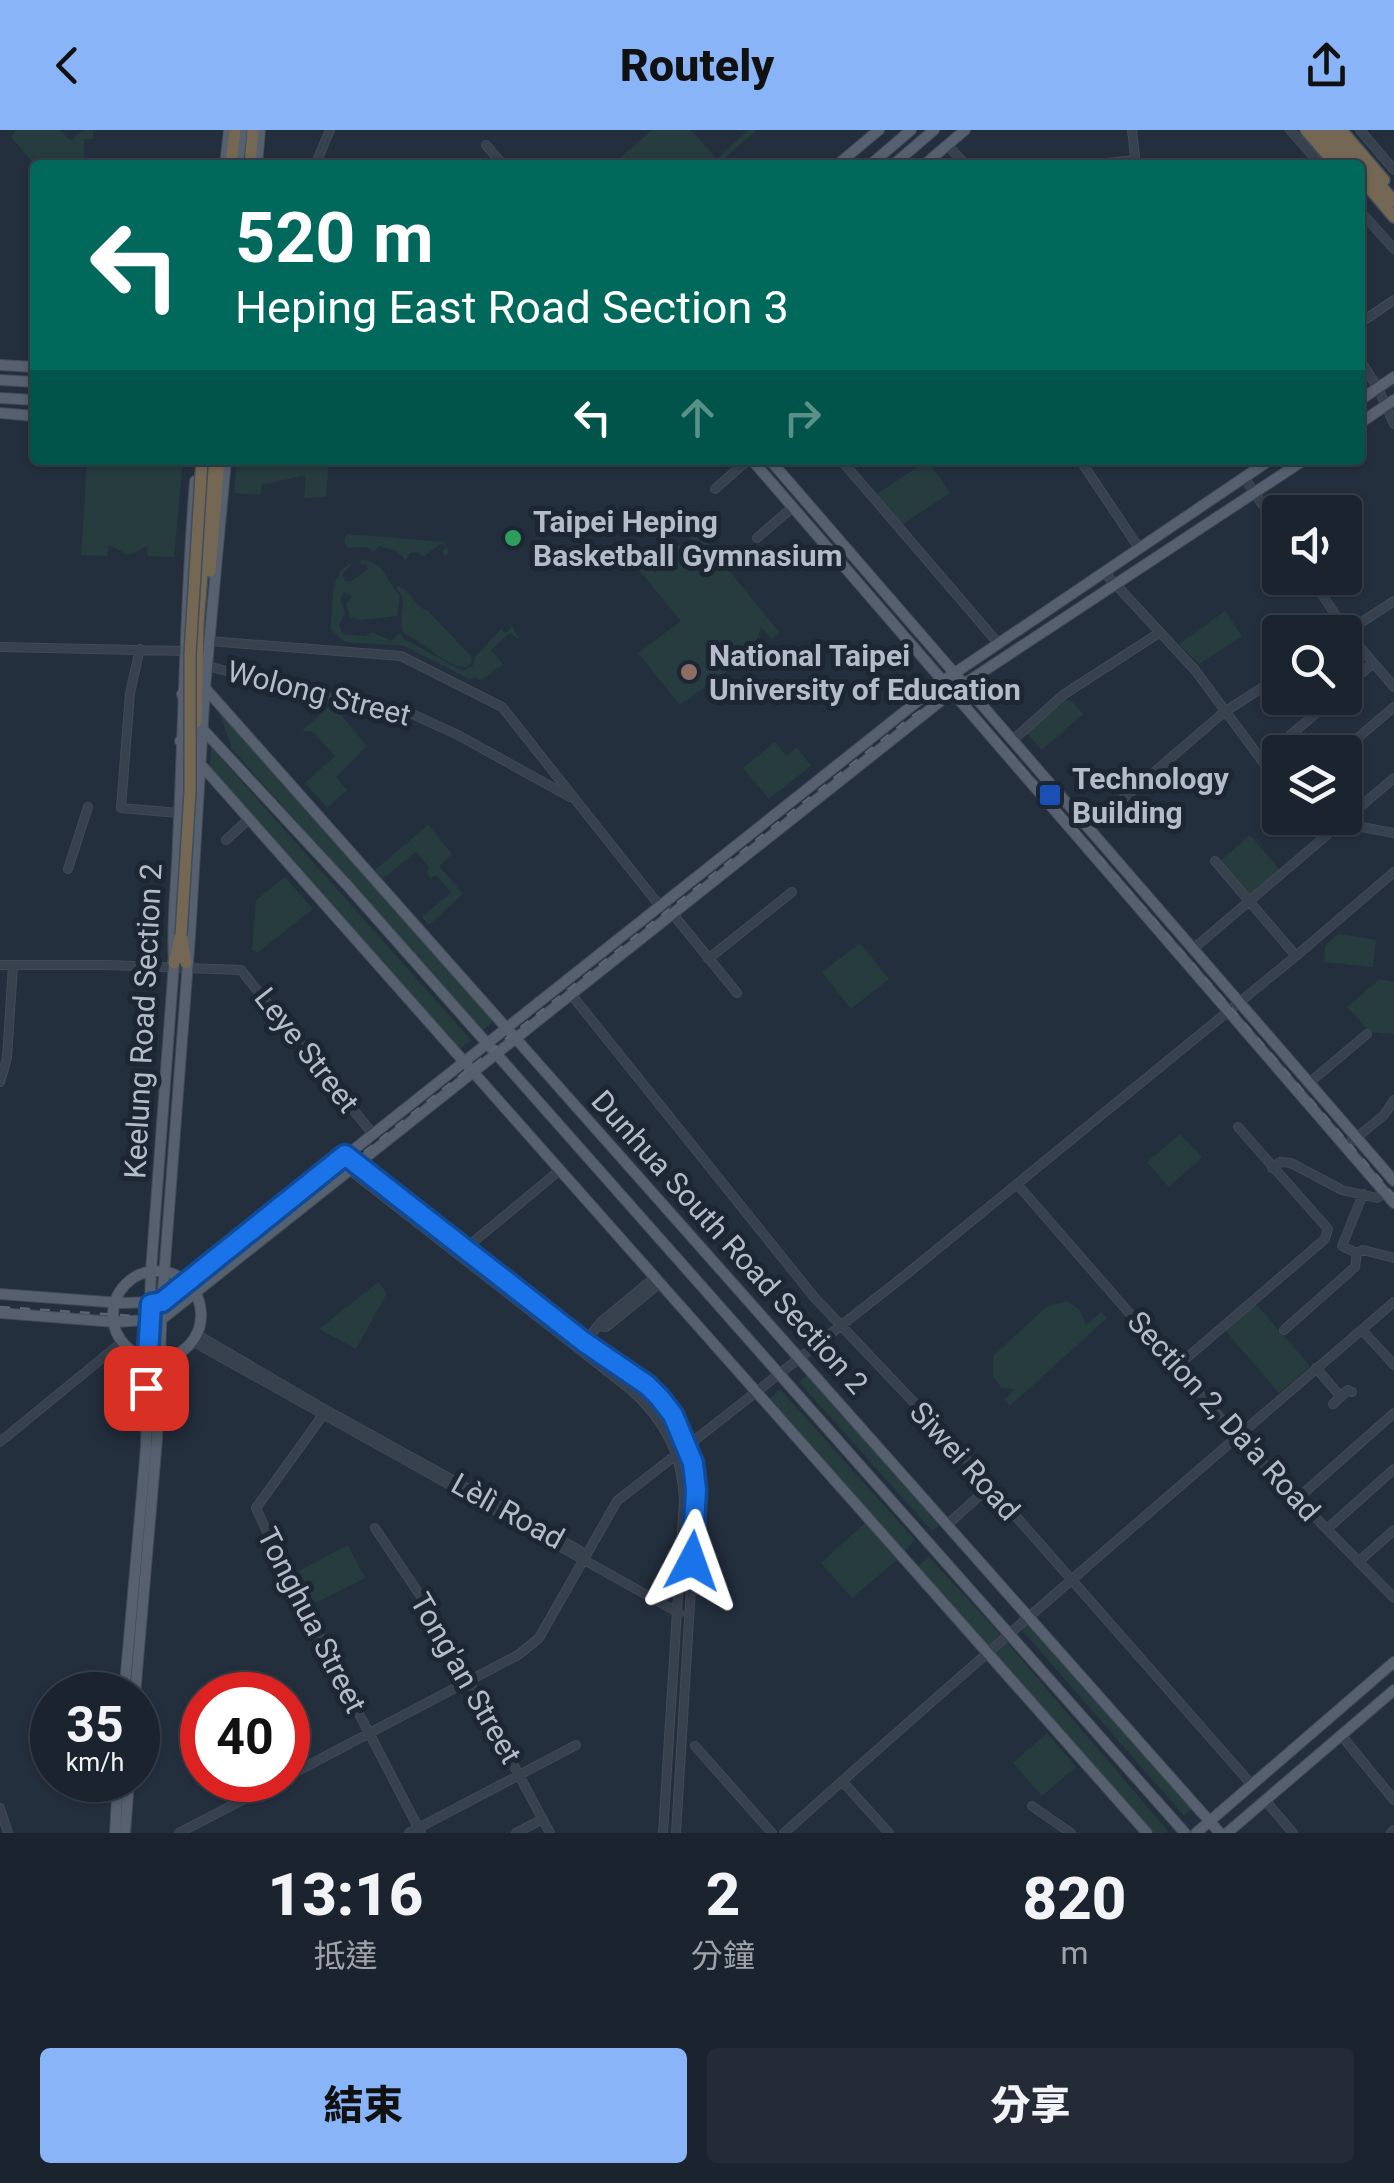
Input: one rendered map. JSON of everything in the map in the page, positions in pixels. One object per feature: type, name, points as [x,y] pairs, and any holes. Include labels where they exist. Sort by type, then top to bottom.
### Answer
[{"type":"highway","points":[[232,160],[235,130]]},
{"type":"highway","points":[[253,160],[256,130]]},
{"type":"highway","points":[[1306,130],[1332,160]]},
{"type":"highway","points":[[1319,130],[1346,160]]},
{"type":"highway","points":[[1330,130],[1357,160]]},
{"type":"highway","points":[[1342,130],[1394,193]]},
{"type":"highway","points":[[1365,169],[1394,201]]},
{"type":"highway","points":[[1365,183],[1394,220]]},
{"type":"highway","points":[[1365,194],[1394,220]]},
{"type":"highway","points":[[179,966],[185,742],[200,465]]},
{"type":"highway","points":[[200,725],[198,624],[210,465]]},
{"type":"highway","points":[[185,742],[198,715],[222,465]]},
{"type":"main road","points":[[843,160],[879,130]]},
{"type":"main road","points":[[876,160],[911,130]]},
{"type":"main road","points":[[899,160],[934,130]]},
{"type":"main road","points":[[930,160],[965,130]]},
{"type":"main road","points":[[0,365],[30,367]]},
{"type":"main road","points":[[1365,397],[1394,377]]},
{"type":"main road","points":[[0,380],[30,382]]},
{"type":"main road","points":[[0,398],[30,400]]},
{"type":"main road","points":[[1365,420],[1390,402]]},
{"type":"main road","points":[[0,414],[30,416]]},
{"type":"main road","name":"Keelung Road Section 2","points":[[157,1303],[164,1271],[179,966],[172,934],[185,742],[184,651],[200,465]]},
{"type":"main road","name":"Keelung Road Section 2","points":[[157,1303],[151,1271],[200,764],[222,465]]},
{"type":"main road","points":[[755,465],[1394,1203]]},
{"type":"main road","points":[[774,465],[1394,1181]]},
{"type":"main road","points":[[0,1294],[157,1303],[943,680],[1262,465]]},
{"type":"main road","points":[[0,1313],[115,1322],[156,1320],[952,692],[1296,465]]},
{"type":"main road","name":"Dunhua South Road Section 2","points":[[204,688],[1224,1833]]},
{"type":"main road","name":"Dunhua South Road Section 2","points":[[182,694],[188,712],[1185,1833]]},
{"type":"main road","points":[[185,742],[200,764],[1147,1833]]},
{"type":"main road","points":[[151,1271],[164,1271],[186,1282],[200,1313],[194,1337],[181,1352],[147,1360],[122,1342],[115,1322],[116,1302],[127,1283],[151,1271]]},
{"type":"main road","points":[[137,1672],[158,1439],[157,1303]]},
{"type":"main road","points":[[126,1672],[146,1448],[147,1360],[156,1320]]},
{"type":"main road","points":[[1196,1833],[1394,1662]]},
{"type":"main road","points":[[1224,1833],[1394,1690]]},
{"type":"main road","points":[[114,1833],[119,1802]]},
{"type":"main road","points":[[124,1802],[126,1833]]},
{"type":"street","points":[[317,160],[330,130]]},
{"type":"street","points":[[1132,130],[1136,160]]},
{"type":"street","points":[[1290,130],[1317,160]]},
{"type":"street","points":[[1360,130],[1394,170]]},
{"type":"street","points":[[486,145],[499,160]]},
{"type":"street","points":[[947,146],[961,160]]},
{"type":"street","points":[[1365,217],[1394,249]]},
{"type":"street","points":[[1365,320],[1394,300]]},
{"type":"street","points":[[1365,368],[1390,402],[1394,424]]},
{"type":"street","points":[[715,488],[744,465]]},
{"type":"street","points":[[844,465],[998,642]]},
{"type":"street","points":[[1083,465],[1139,548]]},
{"type":"street","points":[[1244,477],[1262,504]]},
{"type":"street","points":[[757,538],[793,507]]},
{"type":"street","points":[[1104,572],[1195,670],[1261,760],[1314,715]]},
{"type":"street","points":[[1362,622],[1394,601]]},
{"type":"street","points":[[1013,740],[1063,695],[1159,633]]},
{"type":"street","points":[[209,641],[401,656],[502,708],[577,801]]},
{"type":"street","points":[[0,647],[184,651]]},
{"type":"street","points":[[140,649],[130,693],[121,808],[179,813]]},
{"type":"street","points":[[1362,651],[1394,687]]},
{"type":"street","points":[[1362,673],[1373,663]]},
{"type":"street","name":"Wolong Street","points":[[207,666],[335,699],[408,712],[577,801],[736,993]]},
{"type":"street","points":[[1089,828],[1224,713],[1262,688]]},
{"type":"street","points":[[1361,735],[1394,707]]},
{"type":"street","points":[[1362,807],[1394,778]]},
{"type":"street","points":[[68,869],[88,806]]},
{"type":"street","points":[[226,840],[249,819]]},
{"type":"street","points":[[1362,827],[1394,833]]},
{"type":"street","points":[[1193,949],[1330,835]]},
{"type":"street","points":[[1215,861],[1296,956]]},
{"type":"street","points":[[310,1765],[518,1656],[539,1638],[617,1501],[1017,1184],[1394,872]]},
{"type":"street","points":[[708,959],[792,892]]},
{"type":"street","name":"Leye Street","points":[[0,965],[241,970],[372,1133]]},
{"type":"street","points":[[0,1082],[7,1058],[13,966]]},
{"type":"street","name":"Siwei Road","points":[[570,994],[785,1262],[1252,1784]]},
{"type":"street","points":[[1309,1083],[1367,1034]]},
{"type":"street","points":[[1346,1147],[1384,1115],[1394,1100]]},
{"type":"street","points":[[1176,1367],[1325,1239],[1328,1230],[1238,1127]]},
{"type":"street","points":[[345,1155],[584,1342],[647,1385],[673,1415],[688,1444],[696,1490],[676,1833]]},
{"type":"street","points":[[1272,1168],[1280,1162],[1291,1164],[1328,1184],[1377,1198],[1386,1193]]},
{"type":"street","points":[[355,1165],[356,1175],[646,1403],[677,1453],[684,1500],[663,1833]]},
{"type":"street","points":[[466,1248],[560,1170]]},
{"type":"street","name":"Section 2, Da'a Road","points":[[1017,1184],[1238,1438],[1394,1598]]},
{"type":"street","points":[[1357,1253],[1342,1246],[1363,1194]]},
{"type":"street","points":[[1357,1253],[1362,1250],[1394,1258]]},
{"type":"street","points":[[1284,1330],[1355,1267],[1357,1253]]},
{"type":"street","points":[[584,1342],[602,1322],[657,1280]]},
{"type":"street","points":[[784,1833],[1007,1634],[1394,1302]]},
{"type":"street","points":[[1362,1330],[1394,1365]]},
{"type":"street","name":"Lèlì Road","points":[[194,1337],[322,1415],[584,1558]]},
{"type":"street","name":"Lèlì Road","points":[[194,1337],[579,1550],[584,1558]]},
{"type":"street","points":[[0,1442],[122,1342]]},
{"type":"street","points":[[1316,1368],[1341,1396]]},
{"type":"street","points":[[1332,1404],[1352,1392]]},
{"type":"street","points":[[1298,1499],[1394,1413]]},
{"type":"street","name":"Tonghua Street","points":[[322,1415],[256,1508],[420,1831]]},
{"type":"street","points":[[1327,1529],[1394,1469]]},
{"type":"street","points":[[947,1525],[989,1487]]},
{"type":"street","name":"Tong'an Street","points":[[375,1528],[432,1613],[550,1833]]},
{"type":"street","points":[[1358,1562],[1394,1530]]},
{"type":"street","points":[[584,1558],[687,1618]]},
{"type":"street","points":[[1341,1735],[1394,1800]]},
{"type":"street","points":[[409,1833],[420,1831],[576,1745]]},
{"type":"street","points":[[695,1746],[772,1833]]},
{"type":"street","points":[[842,1781],[889,1833]]},
{"type":"street","points":[[1265,1800],[1293,1833]]},
{"type":"street","points":[[179,1833],[238,1802]]},
{"type":"street","points":[[1032,1806],[1070,1833]]},
{"type":"street","points":[[0,1808],[8,1833]]},
{"type":"street","points":[[516,1833],[543,1820]]},
{"type":"green space","points":[[16,130],[60,130],[71,141],[83,130],[93,130],[93,139],[84,139],[84,160],[31,160],[11,137]]},
{"type":"green space","points":[[652,130],[691,130],[717,159],[748,130],[757,130],[722,160],[618,160]]},
{"type":"green space","points":[[87,465],[183,465],[174,557],[147,556],[148,546],[129,555],[109,545],[107,556],[81,555]]},
{"type":"green space","points":[[237,465],[329,465],[326,497],[304,498],[306,477],[301,476],[262,485],[260,495],[234,493]]},
{"type":"green space","points":[[920,465],[931,465],[950,493],[900,526],[874,496]]},
{"type":"green space","points":[[689,521],[779,632],[772,639],[761,627],[749,650],[724,658],[731,668],[680,705],[638,653],[681,621],[634,564],[642,557],[656,573],[669,551],[693,543],[682,527]]},
{"type":"green space","points":[[346,534],[444,542],[449,553],[446,556],[442,552],[446,548],[442,543],[423,557],[418,552],[410,553],[406,560],[396,551],[379,546],[374,552],[367,547],[348,548],[344,542]]},
{"type":"green space","points":[[361,560],[381,568],[400,595],[397,616],[361,620],[350,617],[346,605],[352,596],[344,592],[340,599],[345,613],[339,625],[343,634],[366,636],[372,632],[391,641],[400,633],[404,639],[463,671],[473,666],[475,657],[501,629],[505,633],[511,628],[509,622],[520,640],[510,633],[491,650],[503,664],[482,680],[469,679],[404,646],[345,642],[331,630],[333,590],[346,566],[354,562],[342,575],[350,582],[368,569],[360,564]]},
{"type":"green space","points":[[399,586],[471,656],[468,667],[443,659],[403,633],[403,603],[396,588]]},
{"type":"green space","points":[[1225,611],[1242,636],[1199,664],[1179,644]]},
{"type":"green space","points":[[1063,700],[1071,700],[1083,714],[1042,750],[1027,733]]},
{"type":"green space","points":[[332,704],[367,746],[336,777],[347,790],[327,808],[305,783],[335,756],[312,731],[302,731]]},
{"type":"green space","points":[[219,712],[494,1021],[482,1031],[232,749]]},
{"type":"green space","points":[[775,742],[786,756],[797,747],[811,766],[769,799],[743,768]]},
{"type":"green space","points":[[211,747],[471,1040],[459,1050],[210,768]]},
{"type":"green space","points":[[428,825],[452,854],[439,866],[463,894],[429,925],[422,917],[451,892],[436,875],[431,878],[426,872],[430,868],[416,852],[383,879],[375,870]]},
{"type":"green space","points":[[1250,835],[1280,870],[1250,895],[1220,861]]},
{"type":"green space","points":[[285,877],[313,909],[257,953],[252,950],[256,900]]},
{"type":"green space","points":[[1338,934],[1376,940],[1373,967],[1324,962],[1325,946]]},
{"type":"green space","points":[[860,943],[889,979],[851,1009],[822,972]]},
{"type":"green space","points":[[1380,979],[1394,982],[1394,1034],[1370,1032],[1347,1007]]},
{"type":"green space","points":[[1180,1134],[1202,1157],[1169,1187],[1147,1162]]},
{"type":"green space","points":[[378,1282],[387,1293],[356,1349],[319,1329]]},
{"type":"green space","points":[[1067,1301],[1080,1310],[1086,1325],[1101,1312],[1107,1318],[1010,1406],[1005,1399],[1015,1389],[1002,1388],[993,1377],[993,1356],[1046,1307]]},
{"type":"green space","points":[[1255,1303],[1310,1366],[1279,1393],[1224,1329]]},
{"type":"green space","points":[[808,1375],[939,1526],[932,1531],[799,1382]]},
{"type":"green space","points":[[780,1389],[915,1540],[904,1551],[770,1398]]},
{"type":"green space","points":[[865,1523],[897,1560],[852,1598],[821,1563]]},
{"type":"green space","points":[[348,1545],[365,1578],[311,1605],[295,1573]]},
{"type":"green space","points":[[929,1557],[1000,1634],[988,1647],[918,1566]]},
{"type":"green space","points":[[1028,1624],[1192,1809],[1184,1816],[1021,1629]]},
{"type":"green space","points":[[1005,1640],[1166,1833],[1154,1833],[993,1653]]},
{"type":"green space","points":[[1047,1733],[1076,1767],[1042,1796],[1013,1763]]},
{"type":"railway","points":[[0,1307],[135,1316],[170,1306],[907,720],[940,702],[957,703],[975,713],[1394,1195]]},
{"type":"place","name":"Taipei Heping Basketball Gymnasium","points":[[513,538]]},
{"type":"place","name":"National Taipei University of Education","points":[[689,672]]},
{"type":"place","name":"Technology Building","points":[[1050,795]]},
{"type":"route","points":[[146,1388],[151,1304],[162,1302],[345,1155],[660,1398],[688,1444],[693,1463],[696,1490],[692,1561]]}]
